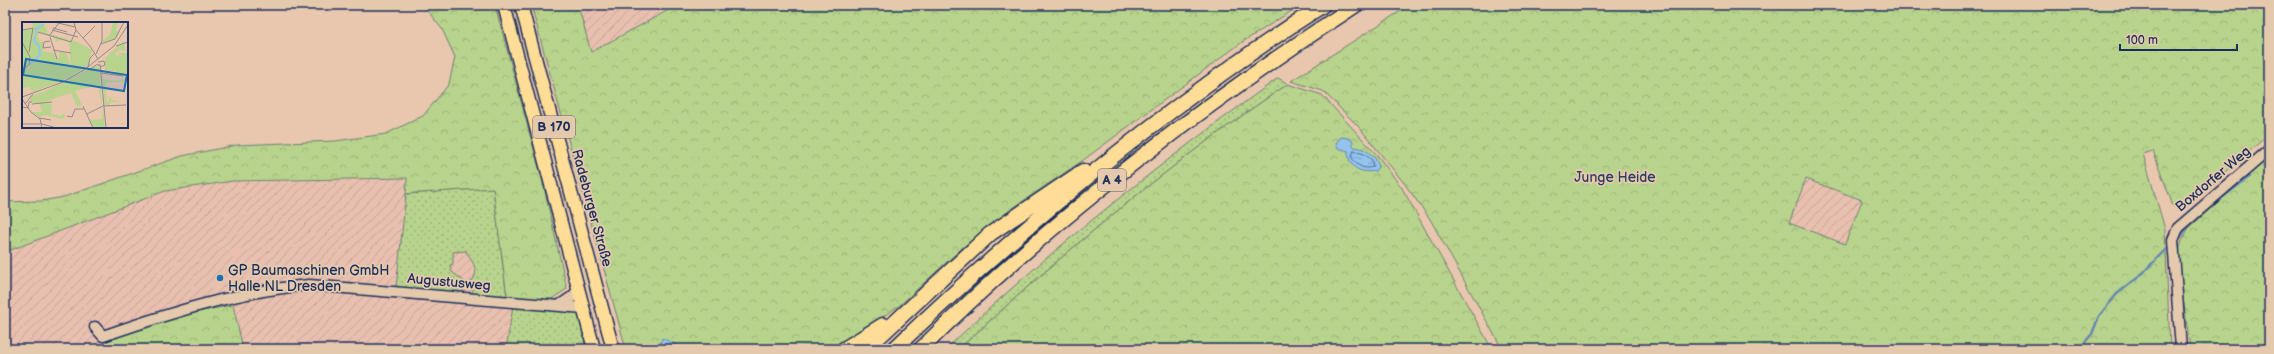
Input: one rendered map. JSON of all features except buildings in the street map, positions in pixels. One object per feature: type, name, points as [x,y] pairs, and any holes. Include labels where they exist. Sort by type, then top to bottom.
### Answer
[{"type":"highway","name":"A 4","points":[[894,349],[992,258],[1106,162],[1206,86],[1323,5]]},
{"type":"highway","name":"A 4","points":[[921,349],[1007,268],[1134,162],[1248,78],[1356,5]]},
{"type":"highway","points":[[866,349],[970,251],[1014,216],[1084,170],[1106,162]]},
{"type":"highway","points":[[844,349],[910,307]]},
{"type":"main road","name":"B 170","points":[[504,5],[594,349]]},
{"type":"main road","name":"Radeburger Straße","points":[[521,5],[613,349]]},
{"type":"street","name":"Boxdorfer Weg","points":[[2181,349],[2173,240],[2178,228],[2269,150]]},
{"type":"street","name":"Augustusweg","points":[[95,327],[103,336],[185,308],[281,287],[309,285],[584,308]]},
{"type":"street","points":[[560,305],[572,297],[579,289]]},
{"type":"shaded area","points":[[578,5],[678,5],[591,52]]},
{"type":"shaded area","points":[[407,178],[406,194],[567,289],[550,300],[514,298],[506,349],[243,349],[233,305],[114,335],[92,349],[5,349],[5,255],[8,251],[165,191],[233,181]]},
{"type":"shaded area","points":[[1806,179],[1862,200],[1845,244],[1789,223]]},
{"type":"green space","points":[[423,5],[495,5],[543,183],[567,289],[550,300],[507,297],[493,188],[406,194],[407,178],[233,181],[165,191],[8,251],[5,255],[5,202],[41,201],[64,197],[182,156],[237,145],[335,141],[386,134],[423,116],[449,84],[455,57],[442,29]]},
{"type":"green space","points":[[531,5],[578,5],[591,52],[678,5],[1301,5],[1241,43],[1082,161],[1010,210],[962,248],[900,305],[861,332],[831,349],[626,349]]},
{"type":"green space","name":"Junge Heide","points":[[1410,5],[2269,5],[2269,134],[2185,208],[2173,206],[2153,151],[2143,154],[2165,229],[2170,349],[1505,349],[1500,345],[1430,219],[1404,183],[1359,127],[1323,91],[1291,81]],"holes":[[[1806,179],[1862,200],[1845,244],[1789,223]]]},
{"type":"green space","points":[[1278,78],[1288,84],[1201,145],[1118,210],[1038,278],[959,349],[946,349],[985,312],[1107,208]]},
{"type":"green space","points":[[1288,84],[1322,95],[1378,156],[1402,188],[1492,349],[959,349],[1038,278],[1118,210],[1201,145]]},
{"type":"green space","points":[[2269,156],[2269,349],[2190,349],[2181,278],[2180,251],[2182,241],[2188,229]]},
{"type":"green space","points":[[493,188],[507,297],[473,295],[471,282],[474,278],[475,270],[466,251],[453,252],[453,264],[450,265],[452,272],[465,282],[462,294],[396,288],[406,194]]},
{"type":"green space","points":[[233,305],[243,349],[92,349],[108,340],[142,326],[178,316]]},
{"type":"green space","points":[[513,306],[577,312],[580,317],[586,349],[506,349]]},
{"type":"water","points":[[1341,137],[1348,138],[1353,141],[1353,147],[1361,148],[1369,152],[1375,158],[1379,166],[1375,171],[1370,172],[1360,170],[1353,165],[1350,161],[1348,151],[1338,148],[1336,143]]},
{"type":"water","points":[[662,338],[679,346],[678,349],[669,349],[660,345]]},
{"type":"waterway","points":[[2210,207],[2249,177]]},
{"type":"waterway","points":[[2177,242],[2189,225]]},
{"type":"waterway","points":[[2079,349],[2092,334],[2099,316],[2117,294],[2140,276],[2166,249]]},
{"type":"place","name":"GP Baumaschinen GmbH Halle NL Dresden","points":[[220,278]]}]
